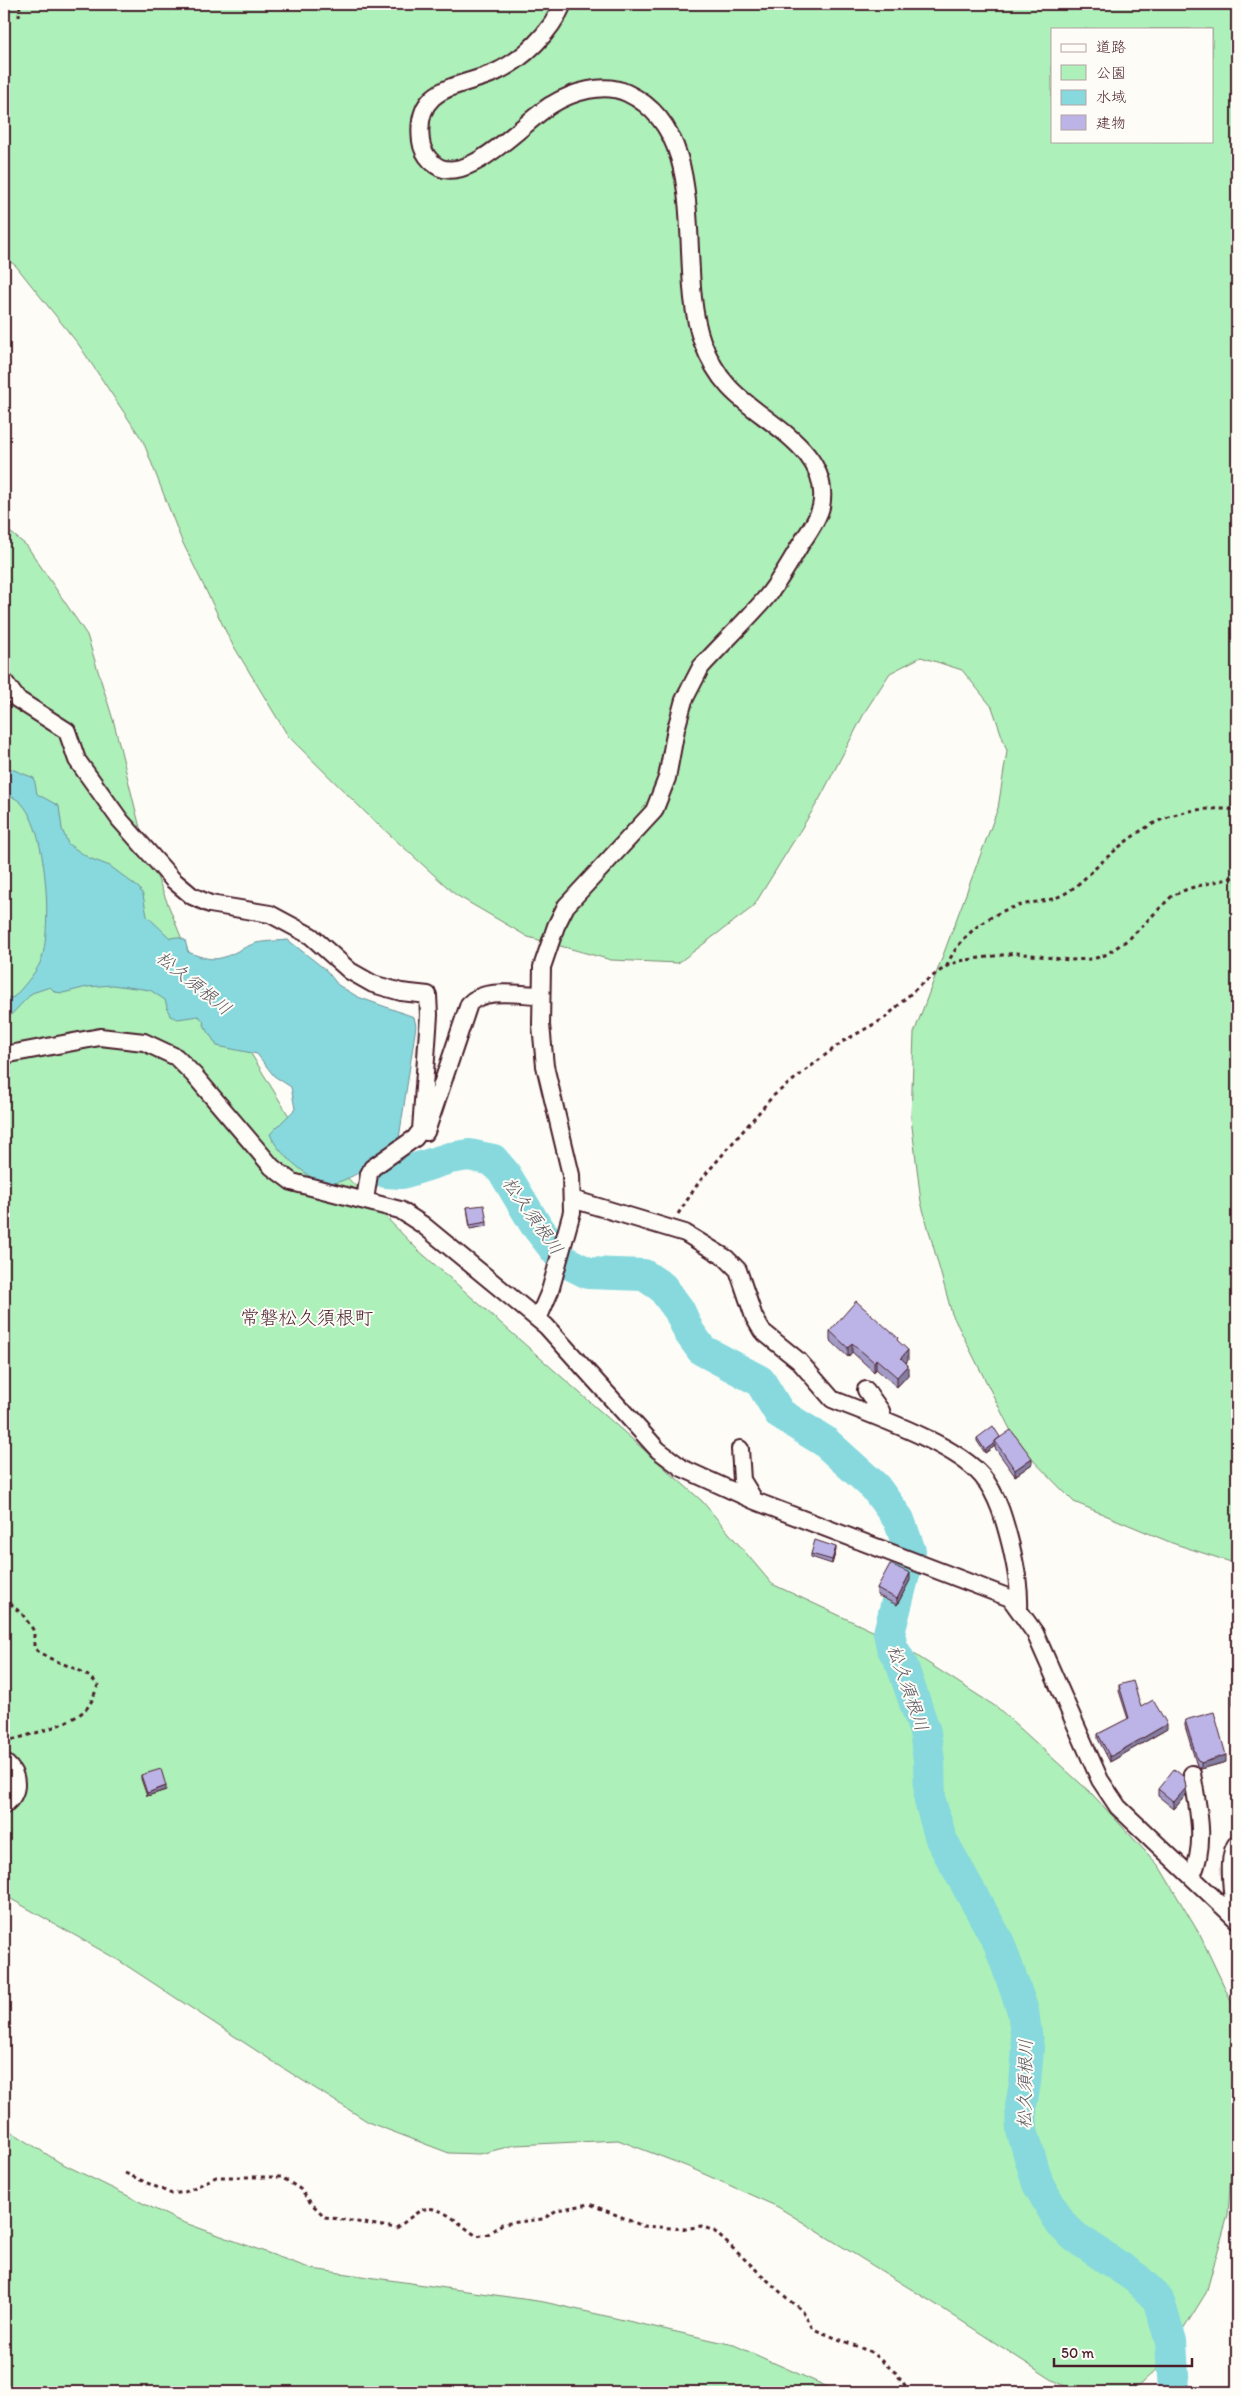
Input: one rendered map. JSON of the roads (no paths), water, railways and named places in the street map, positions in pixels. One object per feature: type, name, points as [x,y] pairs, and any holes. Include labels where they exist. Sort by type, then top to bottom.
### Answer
[{"type":"street","points":[[538,1320],[550,1291],[572,1212],[571,1175],[545,1066],[541,996],[542,967],[546,953],[566,906],[654,811],[667,778],[676,729],[684,700],[695,679],[713,654],[776,585],[817,517],[821,508],[822,490],[817,472],[798,443],[728,387],[716,370],[703,343],[697,326],[683,172],[667,132],[648,106],[624,91],[613,88],[597,89],[573,95],[553,104],[495,150],[467,166],[444,170],[436,167],[427,157],[421,145],[421,130],[423,115],[430,101],[445,89],[497,72],[514,61],[543,37],[557,18],[563,4]]},
{"type":"street","points":[[4,681],[17,699],[67,731],[77,760],[120,820],[173,880],[192,896],[210,904],[270,914],[311,936],[350,971],[374,984],[401,992],[428,995],[430,1015],[419,1134]]},
{"type":"street","points":[[365,1200],[369,1174],[372,1168],[427,1130],[469,1004],[476,997],[496,994],[541,996]]},
{"type":"street","points":[[4,1055],[100,1038],[144,1042],[176,1058],[194,1075],[272,1168],[284,1178],[297,1184],[365,1200],[406,1213],[538,1320],[658,1450],[682,1468],[755,1501],[1010,1598],[1035,1633],[1100,1780],[1118,1807],[1236,1918]]},
{"type":"street","points":[[572,1199],[670,1227],[685,1233],[726,1258],[738,1270],[754,1316],[762,1331],[799,1361],[832,1399],[884,1420],[949,1450],[982,1476],[1003,1517],[1017,1575],[1019,1610]]},
{"type":"street","points":[[866,1390],[881,1411],[884,1420]]},
{"type":"street","points":[[740,1449],[742,1480],[755,1501]]},
{"type":"street","points":[[4,1762],[10,1767],[18,1786],[15,1795],[4,1805]]},
{"type":"street","points":[[1192,1774],[1198,1807],[1201,1847],[1199,1861],[1192,1876]]},
{"type":"street","points":[[1236,1918],[1231,1863],[1232,1848],[1237,1843]]},
{"type":"water","points":[[4,766],[34,778],[37,794],[59,806],[62,829],[68,844],[89,858],[110,866],[139,888],[143,895],[147,916],[170,938],[177,937],[185,940],[188,952],[215,959],[222,958],[256,943],[288,940],[326,970],[338,985],[358,997],[414,1017],[416,1026],[398,1145],[372,1165],[353,1176],[322,1186],[285,1156],[270,1134],[295,1109],[291,1087],[274,1076],[257,1054],[217,1046],[203,1020],[198,1016],[178,1019],[170,1016],[165,1000],[150,990],[112,985],[87,987],[63,993],[55,992],[50,987],[32,993],[4,1022],[4,999],[14,997],[32,976],[40,963],[44,948],[46,897],[44,868],[38,840],[30,816],[19,801],[4,796]]},
{"type":"waterway","name":"松久須根川","points":[[347,1144],[369,1163],[386,1172],[402,1173],[450,1158],[469,1155],[493,1160],[505,1174],[535,1224],[564,1261],[588,1273],[644,1275],[662,1287],[679,1310],[689,1332],[702,1350],[760,1381],[780,1414],[824,1441],[875,1487],[899,1520],[910,1551],[889,1633],[892,1647],[902,1665],[925,1732],[929,1760],[930,1801],[941,1839],[999,1943],[1023,2011],[1028,2048],[1021,2106],[1022,2130],[1038,2184],[1061,2224],[1075,2237],[1136,2278],[1158,2299],[1171,2341],[1174,2392]]},
{"type":"district","name":"常磐松久須根町","points":[[307,1317]]}]
